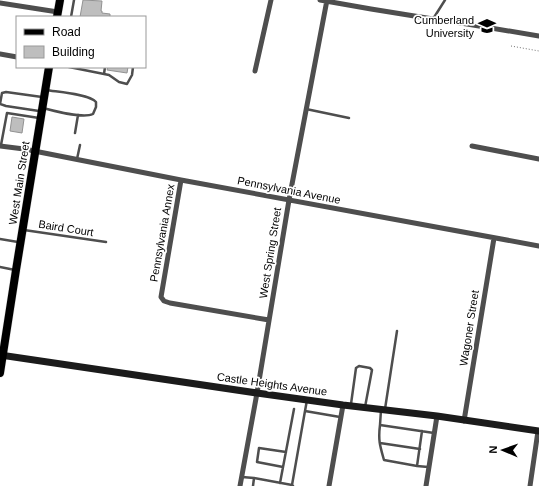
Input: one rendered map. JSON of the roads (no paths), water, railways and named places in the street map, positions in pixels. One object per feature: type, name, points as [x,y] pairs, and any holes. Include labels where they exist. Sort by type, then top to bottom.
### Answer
[{"type":"main road","points":[[58,15],[60,0]]},
{"type":"main road","name":"West Main Street","points":[[0,373],[4,327],[21,242],[49,68]]},
{"type":"street","points":[[255,72],[271,0]]},
{"type":"street","points":[[320,0],[539,36]]},
{"type":"street","name":"West Spring Street","points":[[240,486],[270,320],[288,200],[327,0]]},
{"type":"street","points":[[0,3],[58,15]]},
{"type":"street","points":[[0,54],[16,57]]},
{"type":"street","name":"Pennsylvania Avenue","points":[[0,146],[77,159],[181,180],[539,246]]},
{"type":"street","points":[[472,146],[539,159]]},
{"type":"street","name":"Pennsylvania Annex","points":[[181,180],[161,297],[164,301],[170,303],[270,320]]},
{"type":"street","name":"Wagoner Street","points":[[464,421],[494,238]]},
{"type":"street","name":"Castle Heights Avenue","points":[[2,356],[307,400],[437,416],[538,431]]},
{"type":"street","points":[[329,486],[341,417],[347,405]]},
{"type":"street","points":[[426,486],[437,416]]},
{"type":"street","points":[[530,486],[538,431]]},
{"type":"lane","points":[[71,16],[74,0]]},
{"type":"lane","points":[[433,19],[445,0]]},
{"type":"lane","points":[[74,68],[109,75],[119,82],[127,84],[132,75],[132,68]]},
{"type":"lane","points":[[104,74],[106,68]]},
{"type":"lane","points":[[6,92],[33,96],[45,94],[86,96],[94,99],[96,102],[96,107],[94,114],[89,116],[42,112],[0,104],[2,93],[6,92]]},
{"type":"lane","points":[[0,146],[7,113],[6,106]]},
{"type":"lane","points":[[306,109],[349,118]]},
{"type":"lane","points":[[7,113],[42,112]]},
{"type":"lane","points":[[75,133],[78,115]]},
{"type":"lane","points":[[77,159],[80,145]]},
{"type":"lane","name":"Baird Court","points":[[23,230],[106,242]]},
{"type":"lane","points":[[0,239],[21,242]]},
{"type":"lane","points":[[0,267],[16,270]]},
{"type":"lane","points":[[397,331],[380,425],[380,444],[384,460],[429,467]]},
{"type":"lane","points":[[347,405],[356,368],[359,366],[370,368],[372,370],[365,408]]},
{"type":"lane","points":[[242,477],[293,485],[307,400]]},
{"type":"lane","points":[[280,482],[294,409]]},
{"type":"lane","points":[[305,411],[341,417]]},
{"type":"lane","points":[[380,425],[434,433]]},
{"type":"lane","points":[[417,466],[422,431]]},
{"type":"lane","points":[[380,444],[420,449]]},
{"type":"lane","points":[[283,466],[257,462],[259,448],[286,452]]},
{"type":"lane","points":[[253,486],[254,478]]},
{"type":"place","name":"Cumberland University","points":[[487,26]]}]
